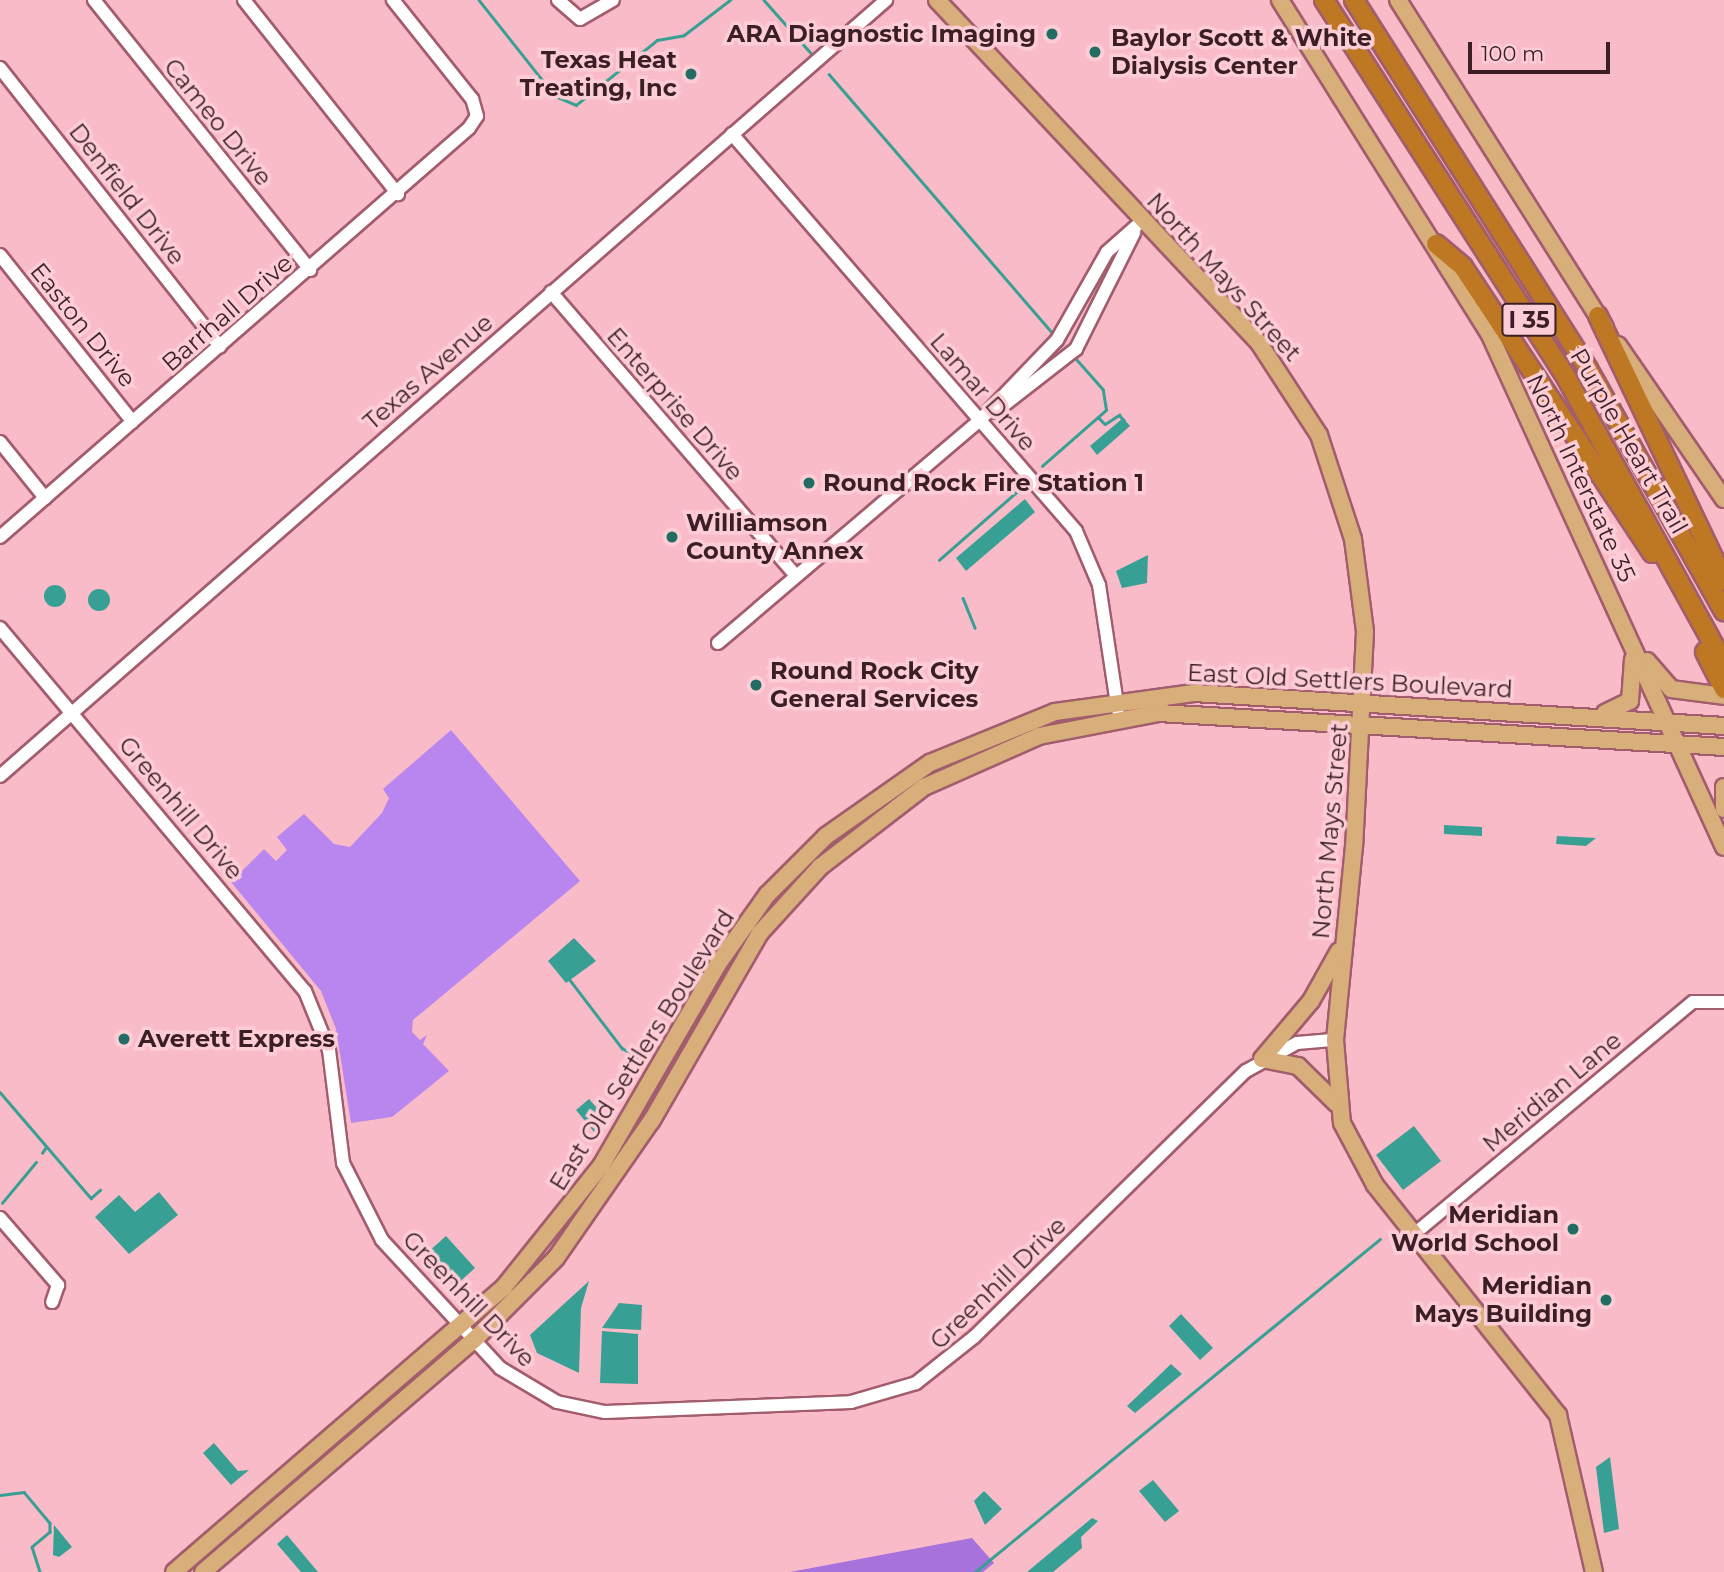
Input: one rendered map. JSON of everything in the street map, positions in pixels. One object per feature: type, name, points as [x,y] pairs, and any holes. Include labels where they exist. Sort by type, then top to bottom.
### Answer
[{"type":"highway","name":"Purple Heart Trail","points":[[1324,0],[1567,379],[1724,663]]},
{"type":"highway","name":"Purple Heart Trail","points":[[1353,0],[1588,369],[1724,611]]},
{"type":"highway","points":[[1437,244],[1463,267],[1635,525],[1724,689]]},
{"type":"highway","points":[[1598,316],[1724,580]]},
{"type":"main road","name":"North Mays Street","points":[[937,0],[1266,351],[1319,435],[1358,564],[1364,701],[1335,1040],[1339,1106],[1359,1161],[1413,1235],[1558,1415],[1594,1572]]},
{"type":"main road","name":"North Interstate 35","points":[[1280,0],[1437,244],[1489,333],[1632,643],[1672,743],[1724,847]]},
{"type":"main road","points":[[1398,0],[1598,316],[1724,499]]},
{"type":"main road","points":[[1632,643],[1666,686],[1693,694],[1724,696]]},
{"type":"main road","points":[[1556,714],[1623,709],[1635,683],[1632,643]]},
{"type":"main road","name":"East Old Settlers Boulevard","points":[[174,1572],[463,1327],[583,1192],[718,964],[767,895],[826,836],[894,784],[994,732],[1116,699],[1194,693],[1364,701],[1724,726]]},
{"type":"main road","name":"East Old Settlers Boulevard","points":[[203,1572],[474,1340],[589,1216],[760,933],[820,867],[891,809],[960,768],[1039,736],[1119,718],[1197,713],[1363,721],[1721,747]]},
{"type":"main road","points":[[1724,787],[1724,809]]},
{"type":"main road","points":[[1339,1106],[1298,1066],[1262,1059],[1311,1001],[1342,946]]},
{"type":"street","name":"Cameo Drive","points":[[94,0],[310,270]]},
{"type":"street","points":[[244,0],[398,194]]},
{"type":"street","name":"Barrhall Drive","points":[[0,537],[398,194],[477,116],[472,99],[393,0]]},
{"type":"street","points":[[558,0],[580,19],[613,0]]},
{"type":"street","name":"Texas Avenue","points":[[0,776],[886,0]]},
{"type":"street","name":"Denfield Drive","points":[[0,68],[220,347]]},
{"type":"street","name":"Lamar Drive","points":[[732,134],[1084,545],[1099,585],[1119,718]]},
{"type":"street","points":[[718,643],[979,421],[1057,340],[1107,252],[1143,220]]},
{"type":"street","points":[[979,421],[1044,380],[1076,349],[1143,220]]},
{"type":"street","name":"Easton Drive","points":[[0,255],[133,422]]},
{"type":"street","name":"Enterprise Drive","points":[[551,292],[795,575]]},
{"type":"street","points":[[0,442],[45,498]]},
{"type":"street","name":"Greenhill Drive","points":[[0,628],[306,991],[329,1049],[338,1141],[357,1200],[382,1240],[474,1340],[527,1388],[589,1410],[885,1396],[951,1359],[1262,1059],[1297,1043],[1335,1040]]},
{"type":"street","name":"Meridian Lane","points":[[1413,1235],[1693,1002],[1724,1002]]},
{"type":"street","points":[[0,1218],[58,1285],[52,1302]]},
{"type":"street","points":[[1403,1220],[1430,1221],[1425,1249]]},
{"type":"shaded area","points":[[451,730],[580,881],[413,1020],[412,1032],[420,1040],[427,1035],[423,1044],[449,1071],[392,1117],[351,1123],[336,1029],[321,991],[231,882],[264,849],[276,861],[287,850],[277,837],[304,814],[334,844],[350,847],[382,813],[389,798],[383,789]]},
{"type":"shaded area","points":[[972,1538],[994,1563],[983,1572],[790,1572]]},
{"type":"water","points":[[1123,418],[1130,426],[1097,455],[1090,446]]},
{"type":"water","points":[[1025,499],[1035,512],[966,571],[956,558]]},
{"type":"water","points":[[1148,555],[1147,583],[1122,588],[1116,571]]},
{"type":"water","points":[[55,585],[63,588],[66,596],[63,604],[55,607],[47,604],[44,596],[47,588]]},
{"type":"water","points":[[99,589],[109,596],[110,600],[103,610],[99,611],[89,604],[88,600],[95,590]]},
{"type":"water","points":[[1444,825],[1482,827],[1482,836],[1444,834]]},
{"type":"water","points":[[1557,836],[1596,838],[1586,846],[1556,844]]},
{"type":"water","points":[[574,938],[596,961],[566,983],[548,961]]},
{"type":"water","points":[[589,1099],[604,1116],[594,1132],[576,1110]]},
{"type":"water","points":[[1414,1126],[1441,1161],[1403,1190],[1376,1155]]},
{"type":"water","points":[[159,1192],[178,1215],[129,1254],[95,1217],[119,1195],[135,1212]]},
{"type":"water","points":[[446,1236],[475,1268],[455,1286],[426,1254]]},
{"type":"water","points":[[589,1281],[581,1308],[579,1373],[537,1353],[530,1335]]},
{"type":"water","points":[[619,1303],[642,1305],[641,1330],[602,1328]]},
{"type":"water","points":[[1181,1314],[1213,1348],[1200,1360],[1169,1326]]},
{"type":"water","points":[[602,1331],[638,1334],[638,1384],[600,1383]]},
{"type":"water","points":[[1171,1364],[1182,1374],[1135,1413],[1127,1406]]},
{"type":"water","points":[[214,1443],[238,1471],[249,1470],[231,1485],[203,1453]]},
{"type":"water","points":[[1610,1457],[1619,1529],[1604,1533],[1596,1467]]},
{"type":"water","points":[[1153,1480],[1179,1511],[1165,1522],[1139,1491]]},
{"type":"water","points":[[984,1491],[1002,1509],[985,1525],[974,1501]]},
{"type":"water","points":[[1092,1518],[1098,1521],[1081,1537],[1082,1548],[1053,1572],[1027,1572]]},
{"type":"water","points":[[54,1525],[72,1547],[59,1557],[53,1555]]},
{"type":"water","points":[[287,1535],[318,1572],[301,1572],[277,1544]]},
{"type":"waterway","points":[[479,0],[555,96],[576,105],[657,40],[684,35],[730,0]]},
{"type":"waterway","points":[[764,0],[811,53]]},
{"type":"waterway","points":[[829,74],[1055,336]]},
{"type":"waterway","points":[[1042,466],[1106,410],[1103,390],[1073,356]]},
{"type":"waterway","points":[[1099,418],[1105,424],[1119,415],[1124,420]]},
{"type":"waterway","points":[[939,560],[1021,488]]},
{"type":"waterway","points":[[963,598],[975,628]]},
{"type":"waterway","points":[[570,980],[622,1048],[643,1060]]},
{"type":"waterway","points":[[0,1092],[91,1198],[100,1190]]},
{"type":"waterway","points":[[42,1153],[46,1147]]},
{"type":"waterway","points":[[2,1203],[36,1162]]},
{"type":"waterway","points":[[975,1572],[1380,1239]]},
{"type":"waterway","points":[[0,1495],[24,1492],[50,1523],[50,1532],[32,1547],[40,1572]]},
{"type":"place","name":"ARA Diagnostic Imaging","points":[[1052,34]]},
{"type":"place","name":"Baylor Scott & White Dialysis Center","points":[[1095,52]]},
{"type":"place","name":"Texas Heat Treating, Inc","points":[[691,74]]},
{"type":"place","name":"Round Rock Fire Station 1","points":[[809,483]]},
{"type":"place","name":"Williamson County Annex","points":[[672,537]]},
{"type":"place","name":"Round Rock City General Services","points":[[756,685]]},
{"type":"place","name":"Averett Express","points":[[124,1039]]},
{"type":"place","name":"Meridian World School","points":[[1573,1229]]},
{"type":"place","name":"Meridian Mays Building","points":[[1606,1300]]}]
